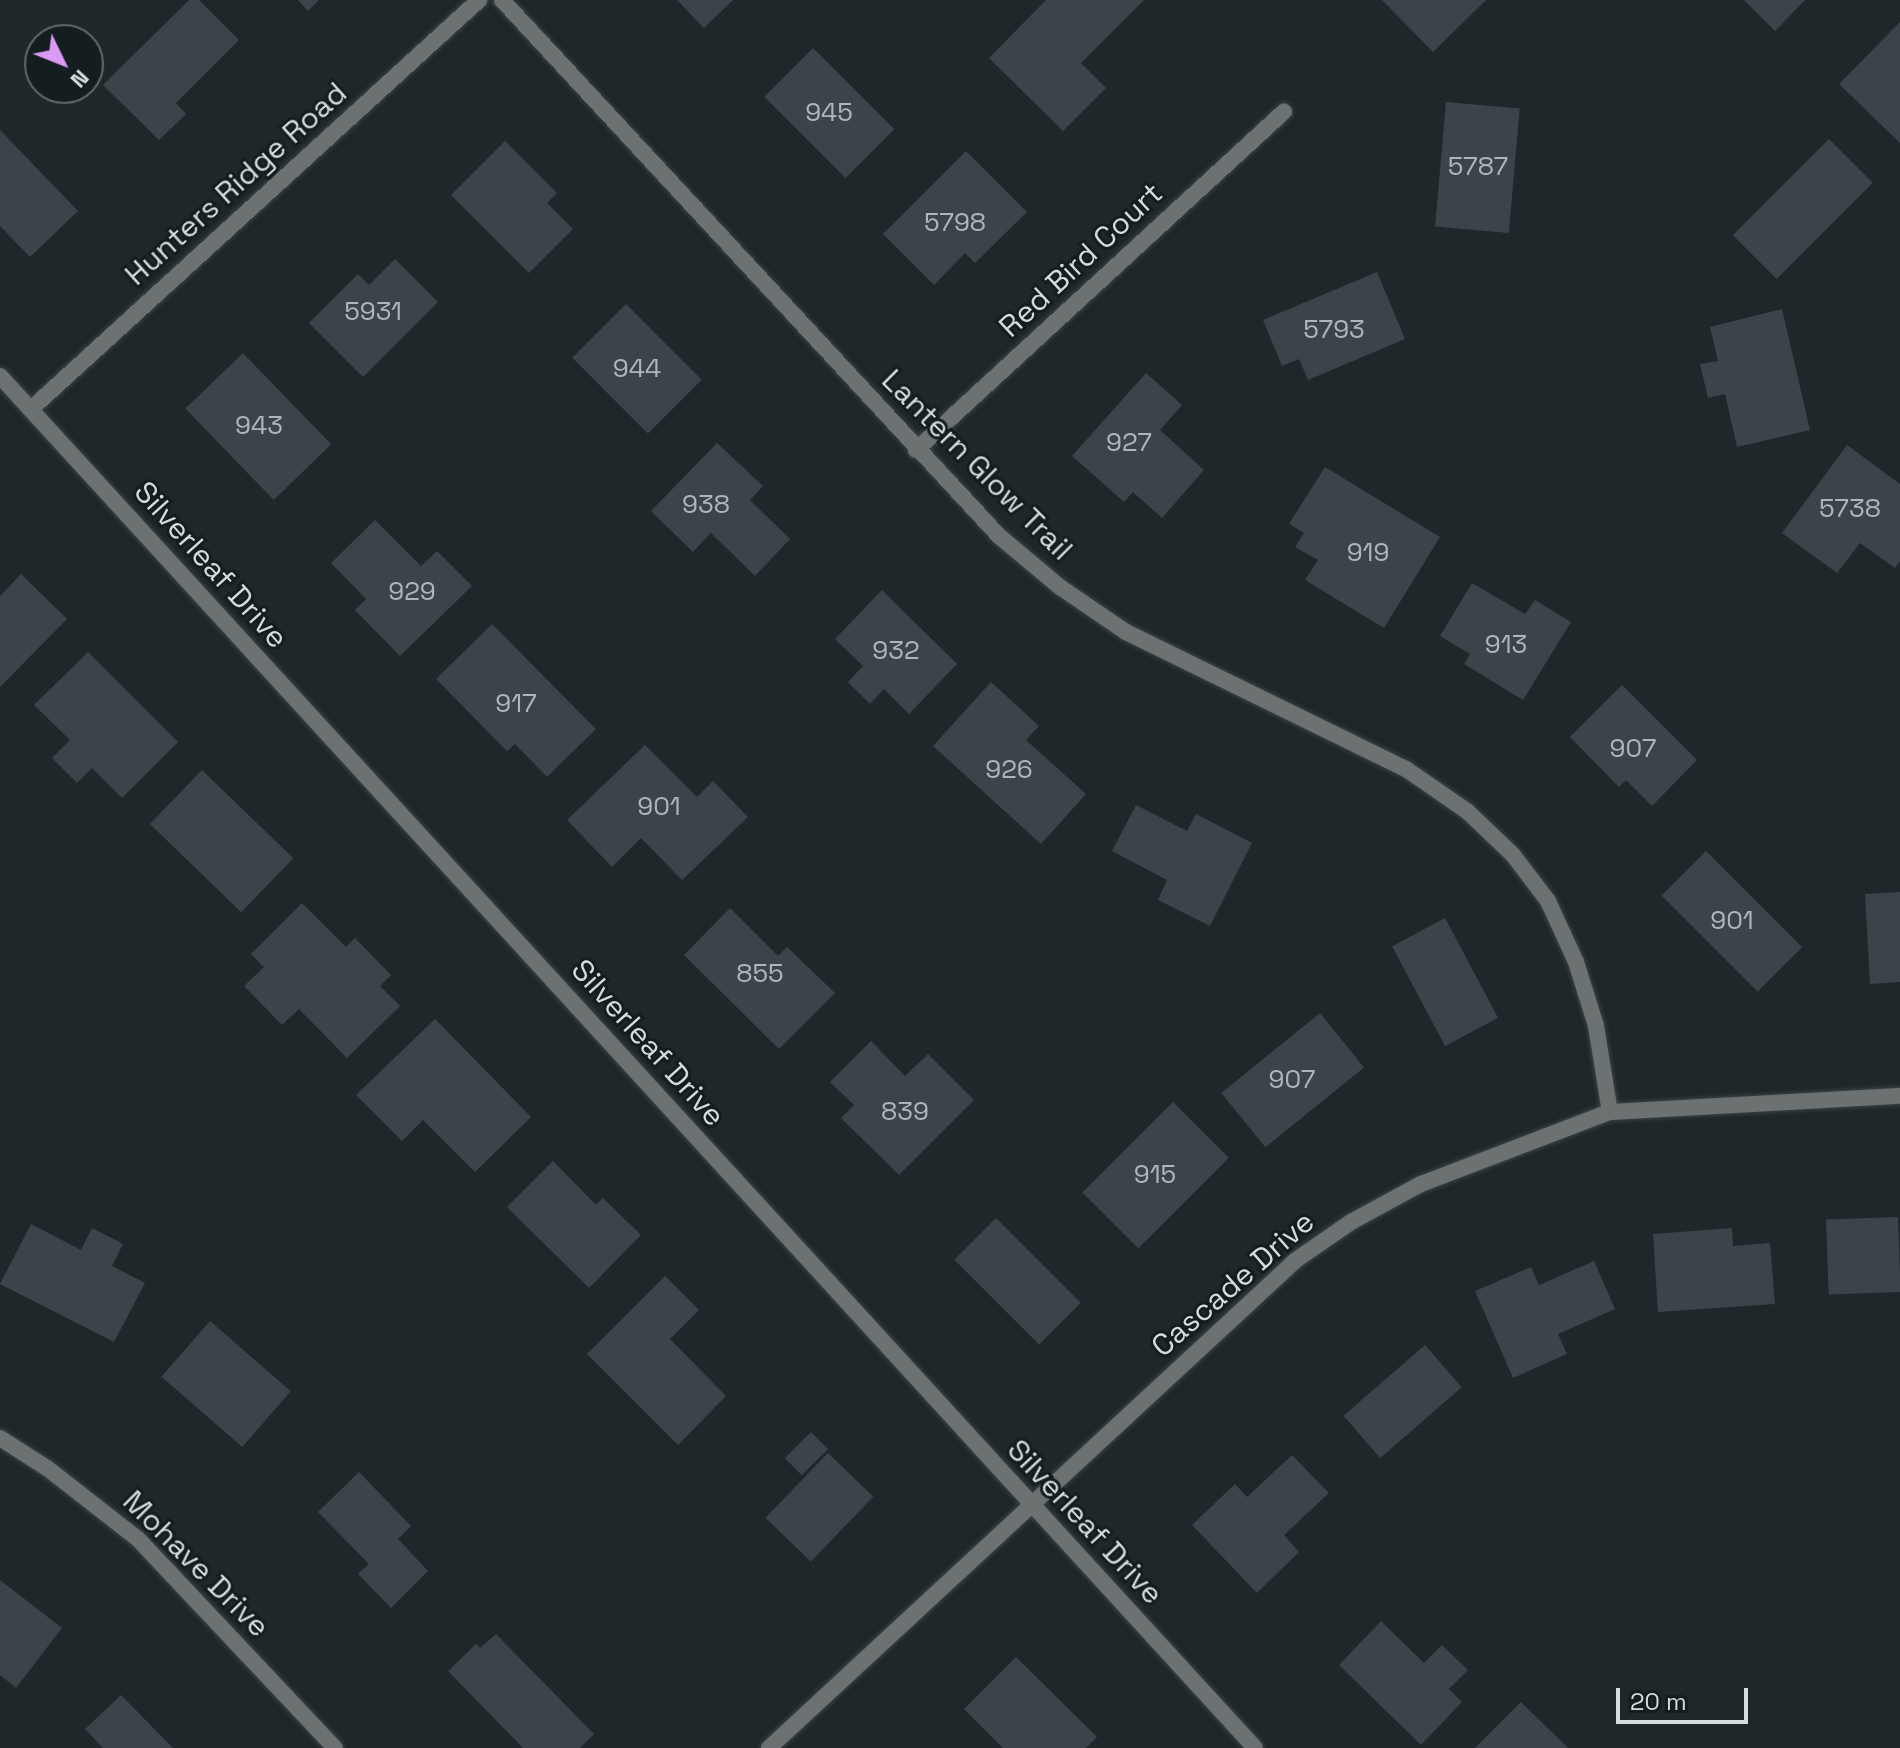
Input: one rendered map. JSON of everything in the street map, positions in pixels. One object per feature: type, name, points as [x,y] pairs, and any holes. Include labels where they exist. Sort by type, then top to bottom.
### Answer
[{"type":"street","name":"Hunters Ridge Road","points":[[31,409],[479,0]]},
{"type":"street","name":"Lantern Glow Trail","points":[[502,0],[999,536],[1060,587],[1126,632],[1406,769],[1468,812],[1513,855],[1548,901],[1576,962],[1596,1026],[1610,1112]]},
{"type":"street","name":"Red Bird Court","points":[[916,450],[1284,112]]},
{"type":"street","name":"Silverleaf Drive","points":[[0,376],[1255,1748]]},
{"type":"street","name":"Cascade Drive","points":[[769,1748],[1296,1260],[1351,1222],[1421,1184],[1610,1112],[1900,1096]]},
{"type":"street","name":"Mohave Drive","points":[[0,1438],[47,1468],[138,1539],[335,1748]]},
{"type":"building","points":[[189,0],[199,0],[239,40],[176,103],[186,114],[159,140],[104,84]]},
{"type":"building","points":[[298,0],[319,0],[308,11]]},
{"type":"building","points":[[677,0],[733,0],[704,28]]},
{"type":"building","points":[[1046,0],[1144,0],[1081,63],[1106,88],[1063,131],[989,58]]},
{"type":"building","points":[[1382,0],[1486,0],[1433,52]]},
{"type":"building","points":[[1744,0],[1805,0],[1775,31]]},
{"type":"building","points":[[1900,22],[1900,143],[1839,84]]},
{"type":"building","points":[[813,48],[894,129],[846,178],[764,97]]},
{"type":"building","points":[[1446,102],[1520,108],[1509,233],[1435,227]]},
{"type":"building","points":[[0,130],[78,211],[30,257],[0,226]]},
{"type":"building","points":[[1829,139],[1873,183],[1777,279],[1733,235]]},
{"type":"building","points":[[505,141],[557,193],[547,203],[573,229],[529,273],[451,195]]},
{"type":"building","points":[[966,151],[1027,212],[975,263],[965,253],[934,285],[883,234]]},
{"type":"building","points":[[395,259],[438,302],[363,377],[309,323],[358,274],[369,285]]},
{"type":"building","points":[[1377,272],[1405,339],[1308,380],[1299,359],[1282,366],[1263,320]]},
{"type":"building","points":[[626,304],[702,380],[648,433],[572,358]]},
{"type":"building","points":[[1782,309],[1810,430],[1737,447],[1725,394],[1708,398],[1700,364],[1718,361],[1710,327]]},
{"type":"building","points":[[243,353],[331,444],[274,500],[185,409]]},
{"type":"building","points":[[1146,373],[1182,405],[1160,430],[1204,470],[1162,518],[1133,492],[1124,502],[1072,456]]},
{"type":"building","points":[[717,443],[763,486],[750,500],[790,539],[755,576],[711,533],[693,552],[651,511]]},
{"type":"building","points":[[1847,445],[1900,484],[1900,561],[1895,568],[1860,543],[1837,573],[1782,533]]},
{"type":"building","points":[[1325,467],[1440,537],[1384,628],[1305,580],[1318,560],[1295,547],[1304,533],[1289,524]]},
{"type":"building","points":[[375,520],[421,566],[437,551],[472,586],[400,656],[355,610],[366,599],[331,563]]},
{"type":"building","points":[[21,574],[67,619],[0,687],[0,596]]},
{"type":"building","points":[[1472,583],[1525,614],[1535,600],[1571,622],[1523,700],[1464,664],[1470,654],[1440,636]]},
{"type":"building","points":[[882,590],[957,664],[909,714],[884,689],[870,704],[848,682],[863,666],[835,639]]},
{"type":"building","points":[[492,624],[596,729],[547,777],[515,744],[507,751],[436,679]]},
{"type":"building","points":[[88,652],[178,742],[122,798],[92,768],[77,783],[52,758],[70,740],[34,705]]},
{"type":"building","points":[[991,682],[1039,726],[1026,740],[1086,794],[1041,844],[933,746]]},
{"type":"building","points":[[1622,685],[1697,760],[1652,806],[1626,780],[1619,787],[1570,737]]},
{"type":"building","points":[[645,745],[697,797],[713,781],[748,817],[682,880],[641,838],[612,867],[567,820]]},
{"type":"building","points":[[202,770],[293,858],[241,912],[150,824]]},
{"type":"building","points":[[1136,805],[1187,831],[1196,814],[1252,843],[1210,926],[1158,900],[1167,880],[1112,851]]},
{"type":"building","points":[[1706,851],[1802,947],[1758,992],[1661,896]]},
{"type":"building","points":[[1900,892],[1900,982],[1870,984],[1865,894]]},
{"type":"building","points":[[302,903],[346,947],[355,938],[391,975],[380,986],[400,1006],[347,1058],[299,1009],[282,1025],[244,986],[264,967],[251,954]]},
{"type":"building","points":[[730,908],[778,956],[787,947],[835,993],[779,1049],[684,955]]},
{"type":"building","points":[[1445,918],[1498,1018],[1445,1046],[1392,946]]},
{"type":"building","points":[[1320,1013],[1364,1067],[1265,1147],[1221,1093]]},
{"type":"building","points":[[435,1019],[531,1117],[475,1172],[423,1120],[402,1141],[356,1095]]},
{"type":"building","points":[[871,1041],[905,1076],[928,1054],[974,1100],[899,1175],[841,1118],[854,1105],[830,1082]]},
{"type":"building","points":[[1173,1102],[1229,1158],[1138,1248],[1082,1193]]},
{"type":"building","points":[[553,1161],[596,1205],[603,1198],[641,1235],[589,1288],[507,1207]]},
{"type":"building","points":[[1898,1217],[1900,1292],[1829,1294],[1826,1220]]},
{"type":"building","points":[[996,1218],[1081,1303],[1039,1345],[954,1260]]},
{"type":"building","points":[[31,1224],[81,1250],[92,1228],[123,1244],[112,1266],[145,1283],[114,1342],[0,1284]]},
{"type":"building","points":[[1732,1228],[1733,1246],[1770,1243],[1775,1304],[1658,1312],[1653,1234]]},
{"type":"building","points":[[1594,1261],[1615,1309],[1558,1334],[1567,1354],[1513,1378],[1475,1291],[1531,1267],[1539,1285]]},
{"type":"building","points":[[665,1276],[699,1310],[670,1339],[726,1396],[678,1445],[587,1354]]},
{"type":"building","points":[[210,1321],[291,1391],[242,1447],[161,1377]]},
{"type":"building","points":[[1425,1345],[1462,1387],[1380,1458],[1343,1416]]},
{"type":"building","points":[[811,1432],[828,1449],[802,1475],[785,1458]]},
{"type":"building","points":[[828,1453],[873,1497],[811,1562],[765,1518]]},
{"type":"building","points":[[1292,1455],[1329,1493],[1284,1535],[1299,1552],[1257,1593],[1192,1525],[1235,1484],[1247,1497]]},
{"type":"building","points":[[359,1472],[411,1526],[398,1539],[428,1571],[391,1608],[358,1574],[369,1564],[318,1512]]},
{"type":"building","points":[[0,1580],[62,1628],[16,1688],[0,1675]]},
{"type":"building","points":[[1381,1621],[1424,1663],[1442,1645],[1468,1670],[1449,1689],[1462,1702],[1421,1745],[1339,1665]]},
{"type":"building","points":[[496,1634],[594,1734],[580,1748],[523,1748],[448,1671],[476,1644],[480,1648]]},
{"type":"building","points":[[1016,1657],[1097,1737],[1086,1748],[1003,1748],[964,1709]]},
{"type":"building","points":[[121,1695],[173,1748],[103,1748],[85,1729]]},
{"type":"building","points":[[1521,1702],[1568,1748],[1475,1748]]}]
